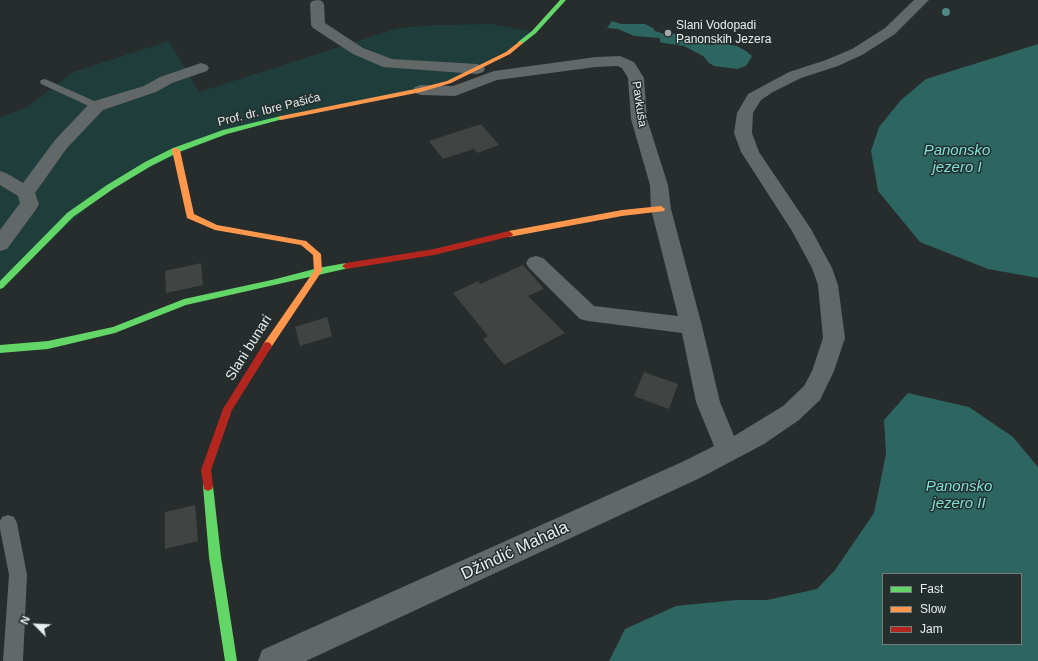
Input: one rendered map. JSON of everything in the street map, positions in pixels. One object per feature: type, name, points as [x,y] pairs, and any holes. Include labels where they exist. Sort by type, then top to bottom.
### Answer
[{"type":"street","name":"Prof. dr. Ibre Pašića","points":[[0,286],[70,215],[110,187],[148,164],[176,150],[225,132],[299,113],[421,90],[449,82],[508,53],[534,32],[563,0]]},
{"type":"street","name":"Džindić Mahala","points":[[273,661],[691,470],[755,437],[790,413],[812,393],[823,371],[834,338],[828,285],[822,268],[801,228],[750,152],[744,133],[745,113],[754,98],[767,89],[794,76],[832,63],[857,52],[890,31],[922,0]]},
{"type":"street","points":[[317,4],[318,25],[358,51],[389,64],[477,69]]},
{"type":"street","name":"Pavkuša","points":[[421,90],[455,91],[494,76],[596,62],[620,61],[628,65],[636,78],[639,119],[659,185],[661,209],[692,326],[708,402],[728,451]]},
{"type":"street","points":[[26,193],[61,144],[97,106],[150,89],[166,80],[200,68]]},
{"type":"street","points":[[176,150],[190,216],[215,227],[303,243],[317,254],[318,271]]},
{"type":"street","points":[[0,177],[26,193],[30,204],[0,244]]},
{"type":"street","points":[[0,349],[48,345],[115,330],[184,302],[276,282],[318,271],[434,252],[497,236],[614,214],[661,209]]},
{"type":"street","points":[[536,263],[588,312],[692,326]]},
{"type":"street","name":"Slani bunari","points":[[231,661],[215,557],[206,470],[228,409],[283,321],[318,271]]},
{"type":"lane","points":[[45,82],[97,106]]},
{"type":"lane","points":[[8,523],[18,575],[13,661]]},
{"type":"shaded area","points":[[492,24],[534,32],[508,53],[449,82],[225,132],[110,187],[0,286],[0,117],[26,108],[73,72],[169,41],[199,92],[398,28],[434,25]]},
{"type":"water","points":[[612,21],[621,24],[645,24],[653,28],[655,31],[664,34],[666,32],[676,34],[689,41],[712,45],[719,43],[737,46],[752,56],[746,66],[737,69],[714,66],[703,56],[684,46],[660,42],[660,38],[634,36],[618,29],[607,28]]},
{"type":"water","name":"Panonsko jezero I","points":[[1038,44],[1038,278],[988,269],[920,242],[878,191],[871,151],[879,127],[901,100],[926,79]]},
{"type":"water","name":"Panonsko jezero II","points":[[908,393],[969,407],[1013,437],[1038,467],[1038,661],[609,661],[625,629],[676,606],[736,600],[767,600],[817,589],[835,570],[874,513],[886,454],[884,420]]},
{"type":"building","points":[[481,124],[499,145],[477,153],[474,149],[443,159],[429,141]]},
{"type":"building","points":[[201,263],[203,285],[166,293],[165,271]]},
{"type":"building","points":[[523,265],[544,289],[528,296],[565,333],[504,365],[483,339],[488,336],[453,293],[478,281],[480,284]]},
{"type":"building","points":[[327,317],[332,336],[300,346],[295,327]]},
{"type":"building","points":[[644,372],[678,384],[669,409],[634,396]]},
{"type":"building","points":[[195,505],[198,541],[165,549],[165,512]]},
{"type":"traffic: fast","points":[[520,43],[534,32],[563,0]]},
{"type":"traffic: fast","points":[[0,286],[70,215],[110,187],[148,164],[176,150],[225,132],[281,118]]},
{"type":"traffic: fast","points":[[0,349],[48,345],[115,330],[184,302],[346,266]]},
{"type":"traffic: fast","points":[[208,486],[215,557],[231,661]]},
{"type":"traffic: slow","points":[[281,118],[421,90],[449,82],[508,53],[520,43]]},
{"type":"traffic: slow","points":[[176,150],[190,216],[215,227],[303,243],[317,254],[318,271],[267,346]]},
{"type":"traffic: slow","points":[[509,234],[622,213],[661,209]]},
{"type":"traffic: jam","points":[[346,266],[434,252],[509,234]]},
{"type":"traffic: jam","points":[[208,486],[206,470],[228,409],[267,346]]},
{"type":"place","name":"Slani Vodopadi Panonskih Jezera","points":[[668,33]]}]
